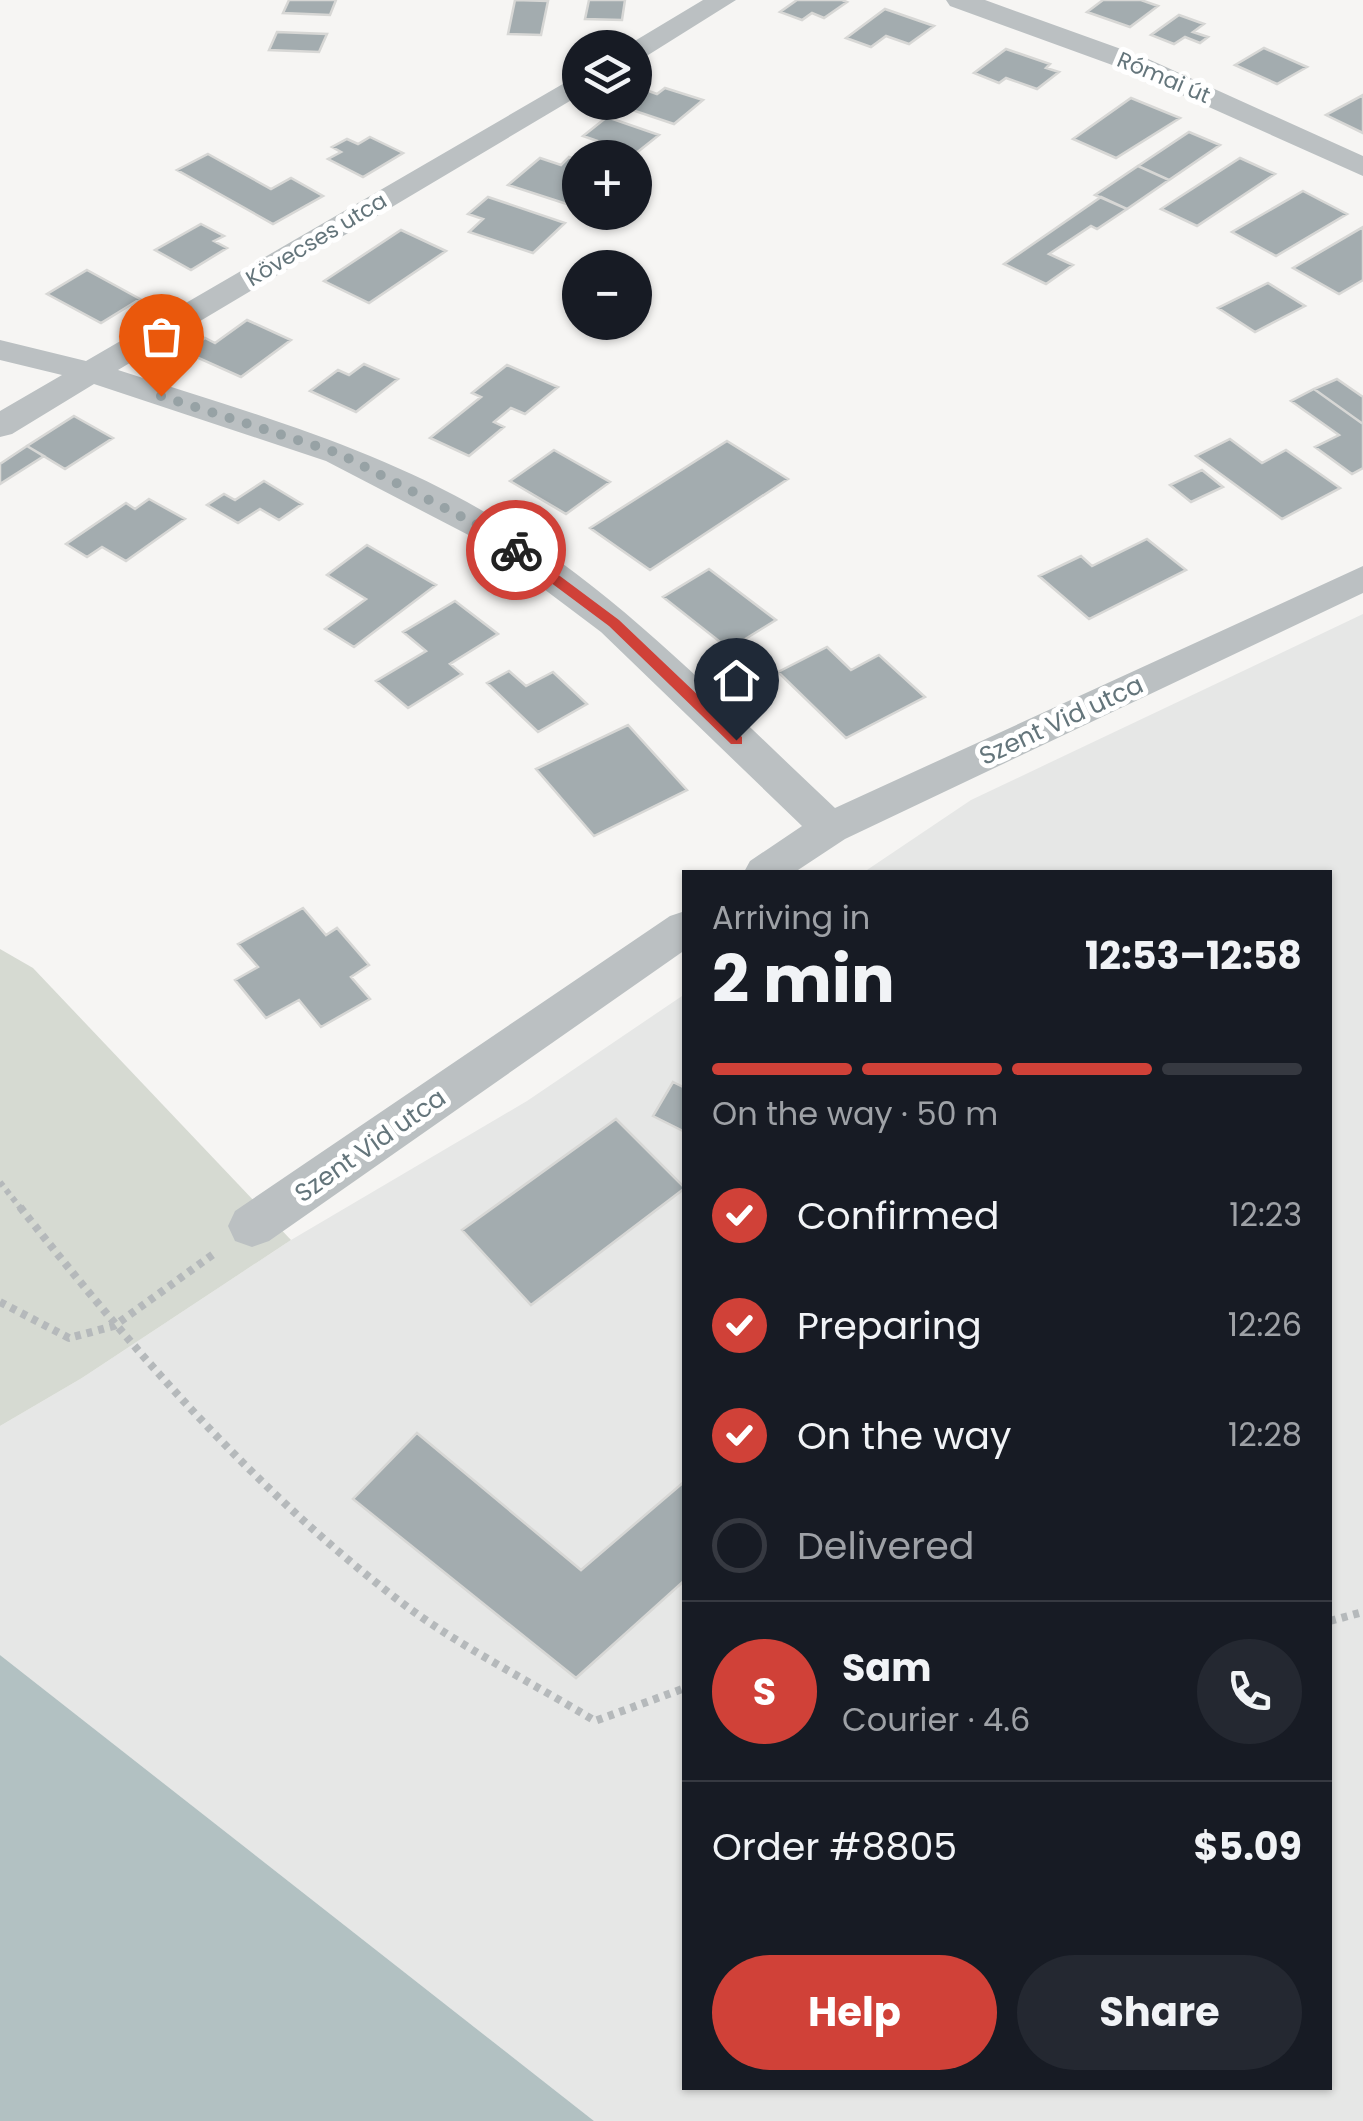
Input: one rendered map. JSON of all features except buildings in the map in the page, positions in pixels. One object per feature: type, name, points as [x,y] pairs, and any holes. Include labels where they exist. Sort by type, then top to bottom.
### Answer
[{"type":"street","points":[[652,41],[722,0]]},
{"type":"street","name":"Római út","points":[[960,0],[1136,64],[1363,167]]},
{"type":"street","name":"Kövecses utca","points":[[0,426],[562,95]]},
{"type":"street","points":[[0,350],[90,372],[338,453],[493,533],[614,623],[830,828]]},
{"type":"street","name":"Szent Vid utca","points":[[769,870],[830,828],[1363,578]]},
{"type":"street","name":"Szent Vid utca","points":[[252,1226],[682,930]]},
{"type":"path","points":[[0,1182],[114,1326],[254,1476],[408,1606],[595,1721],[682,1689]]},
{"type":"path","points":[[0,1302],[69,1338],[114,1326],[252,1226]]},
{"type":"path","points":[[1332,1620],[1363,1612]]},
{"type":"shaded area","points":[[1363,614],[1363,2121],[594,2121],[0,1655],[0,1426],[82,1378],[291,1240],[527,1101],[682,996],[682,2090],[1332,2090],[1332,870],[867,870],[971,800]]},
{"type":"shaded area","points":[[0,949],[33,968],[291,1240],[82,1378],[0,1426]]},
{"type":"shaded area","points":[[0,1655],[594,2121],[0,2121]]},
{"type":"way so far","points":[[161,396],[338,453],[493,533],[516,550]]},
{"type":"route","points":[[516,550],[614,623],[736,740]]}]
